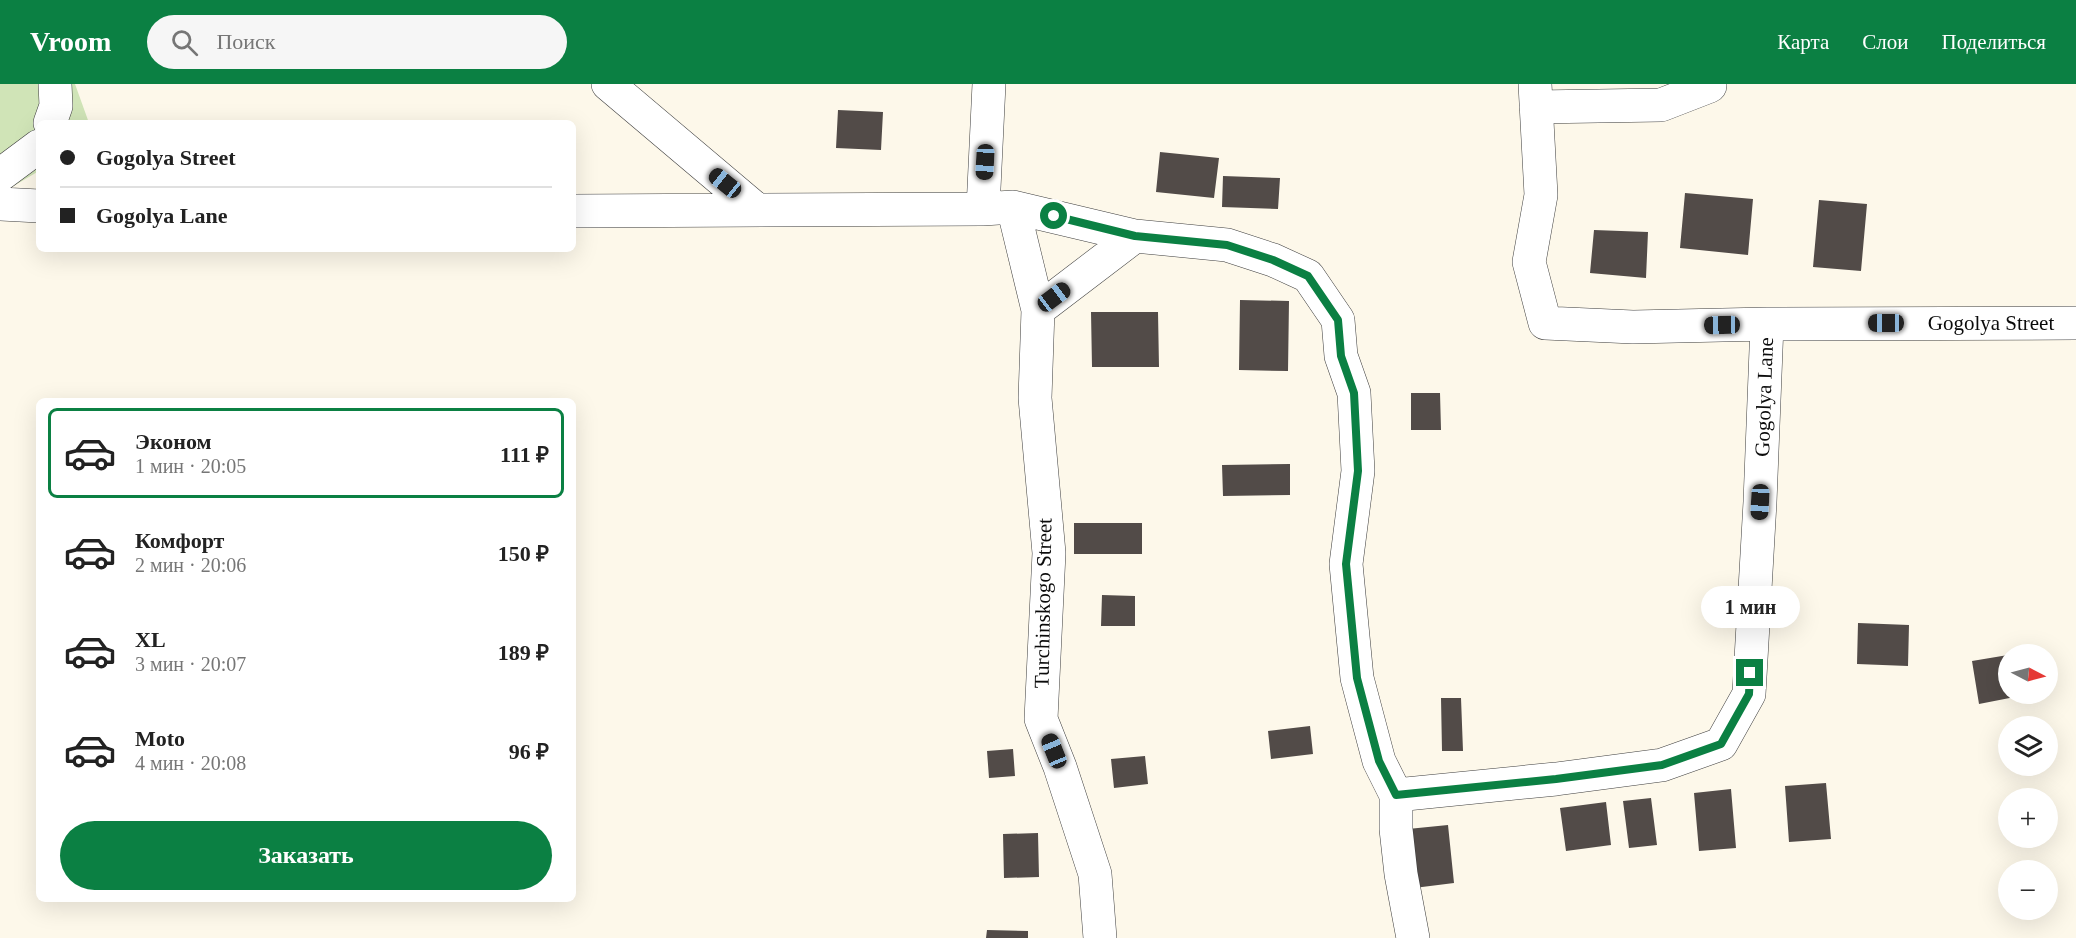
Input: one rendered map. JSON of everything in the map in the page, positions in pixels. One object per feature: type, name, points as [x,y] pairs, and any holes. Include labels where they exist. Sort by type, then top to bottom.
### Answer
[{"type":"street","points":[[51,120],[56,106],[55,84]]},
{"type":"street","points":[[608,84],[756,209]]},
{"type":"street","points":[[989,84],[998,208]]},
{"type":"street","points":[[1536,96],[1661,105],[1710,86],[1710,84]]},
{"type":"street","name":"Gogolya Street","points":[[1536,96],[1541,195],[1529,262],[1545,323],[1633,327],[2076,323]]},
{"type":"street","points":[[0,175],[36,148]]},
{"type":"street","points":[[0,204],[36,206]]},
{"type":"street","points":[[576,212],[998,208],[1135,236],[1227,245],[1273,260],[1308,276],[1338,320],[1341,356],[1354,393],[1358,471],[1346,564],[1357,678],[1379,761],[1396,795],[1396,829],[1401,874],[1413,938]]},
{"type":"street","name":"Turchinskogo Street","points":[[998,208],[1038,310],[1035,398],[1048,553],[1041,719],[1060,767],[1095,874],[1100,938]]},
{"type":"street","points":[[1038,310],[1135,236]]},
{"type":"street","name":"Gogolya Lane","points":[[1396,795],[1556,779],[1662,765],[1721,744],[1749,694],[1767,324]]},
{"type":"green space","points":[[0,84],[75,84],[88,120],[36,120],[36,173],[0,194]]},
{"type":"building","points":[[838,110],[883,112],[881,150],[836,148]]},
{"type":"building","points":[[1160,152],[1219,158],[1214,198],[1156,192]]},
{"type":"building","points":[[1223,176],[1280,178],[1278,209],[1222,207]]},
{"type":"building","points":[[1685,193],[1753,199],[1748,255],[1680,248]]},
{"type":"building","points":[[1819,200],[1867,204],[1861,271],[1813,267]]},
{"type":"building","points":[[1594,230],[1648,232],[1646,278],[1590,273]]},
{"type":"building","points":[[1240,300],[1289,301],[1288,371],[1239,370]]},
{"type":"building","points":[[1091,312],[1158,312],[1159,367],[1092,367]]},
{"type":"building","points":[[1411,393],[1440,393],[1441,430],[1411,430]]},
{"type":"building","points":[[1290,464],[1290,495],[1223,496],[1222,465]]},
{"type":"building","points":[[1074,523],[1142,523],[1142,554],[1074,554]]},
{"type":"building","points":[[1102,595],[1135,596],[1135,626],[1101,626]]},
{"type":"building","points":[[1858,623],[1909,625],[1908,666],[1857,664]]},
{"type":"building","points":[[1998,657],[1998,700],[1979,704],[1972,661]]},
{"type":"building","points":[[1441,698],[1461,698],[1463,751],[1442,751]]},
{"type":"building","points":[[1310,726],[1313,754],[1271,759],[1268,731]]},
{"type":"building","points":[[1013,749],[1015,776],[989,778],[987,751]]},
{"type":"building","points":[[1145,756],[1148,784],[1114,788],[1111,759]]},
{"type":"building","points":[[1826,783],[1831,839],[1789,842],[1785,786]]},
{"type":"building","points":[[1731,789],[1736,848],[1699,851],[1694,793]]},
{"type":"building","points":[[1651,798],[1657,845],[1629,848],[1623,801]]},
{"type":"building","points":[[1606,802],[1611,845],[1566,851],[1560,808]]},
{"type":"building","points":[[1448,825],[1454,883],[1414,888],[1408,829]]},
{"type":"building","points":[[1038,833],[1039,877],[1004,878],[1003,834]]},
{"type":"building","points":[[987,930],[1028,931],[1028,938],[986,938]]},
{"type":"route","points":[[1054,216],[1135,236],[1227,245],[1273,260],[1308,276],[1338,320],[1341,356],[1354,393],[1358,471],[1346,564],[1357,678],[1379,761],[1396,795],[1556,779],[1662,765],[1721,744],[1749,694],[1750,673]]}]
